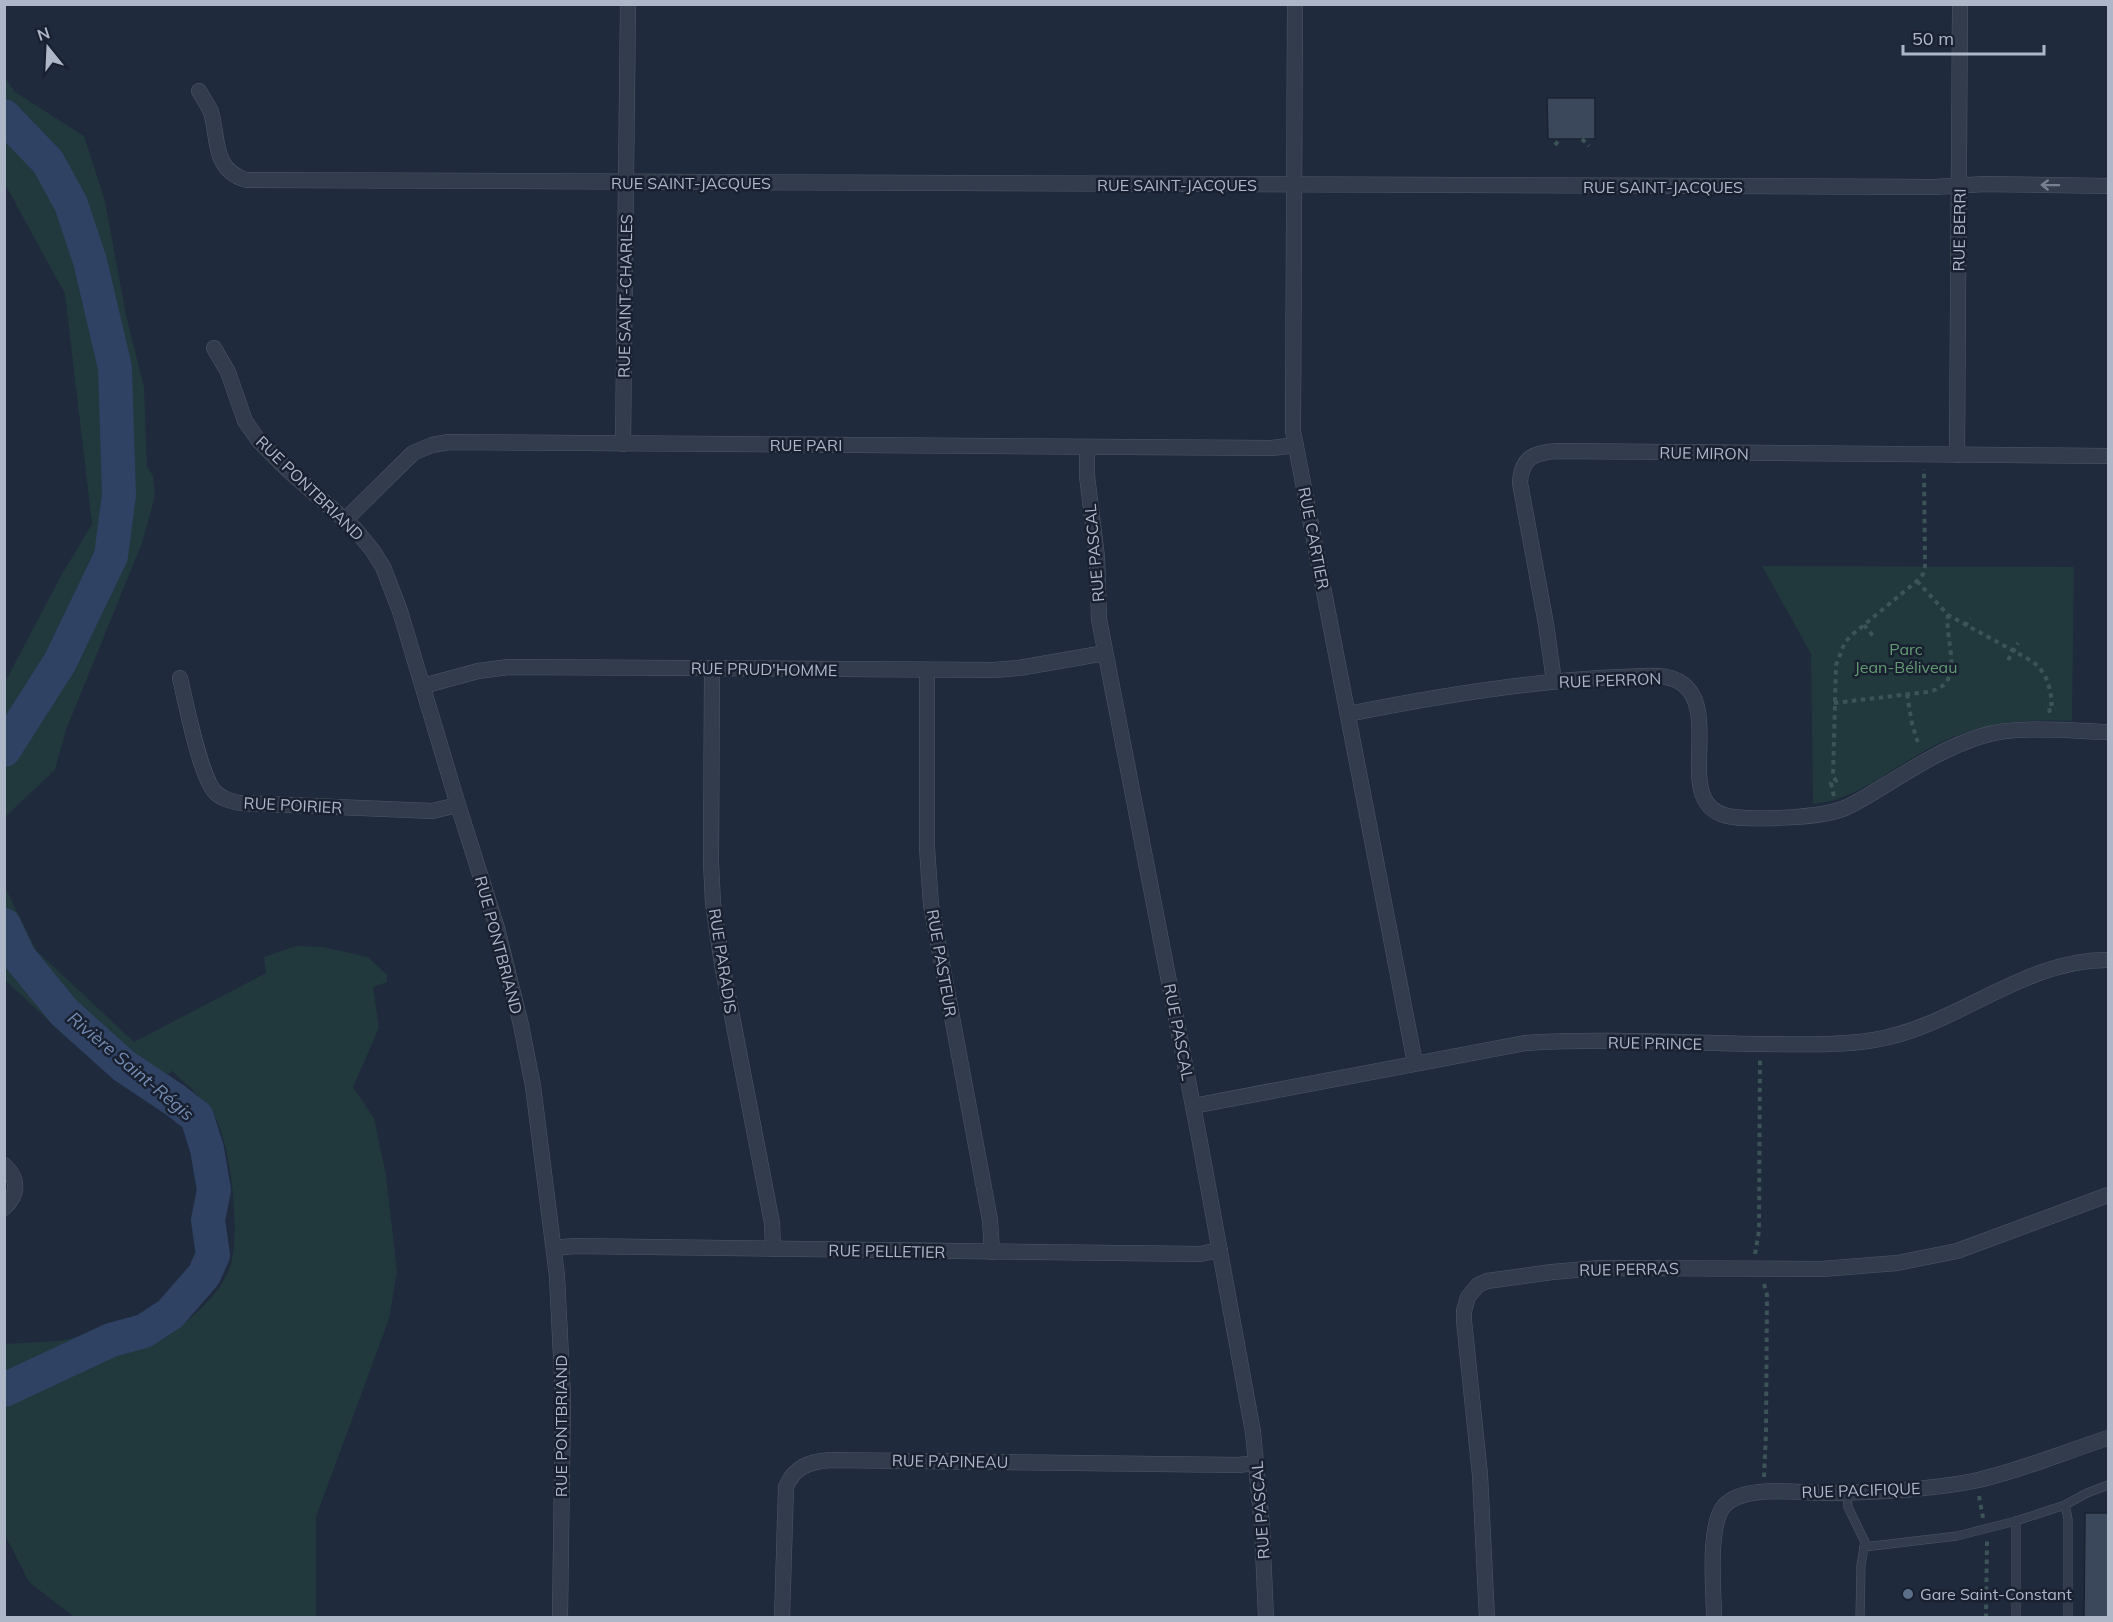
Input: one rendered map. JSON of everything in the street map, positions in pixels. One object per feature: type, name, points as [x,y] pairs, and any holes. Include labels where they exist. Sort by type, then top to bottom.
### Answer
[{"type":"street","name":"RUE SAINT-CHARLES","points":[[623,444],[628,4]]},
{"type":"street","name":"RUE CARTIER","points":[[1295,4],[1292,417],[1415,1064]]},
{"type":"street","name":"RUE BERRI","points":[[1957,455],[1960,4]]},
{"type":"street","name":"RUE SAINT-JACQUES","points":[[199,91],[210,110],[219,156],[230,171],[246,180],[2109,186]]},
{"type":"street","name":"RUE PONTBRIAND","points":[[214,348],[228,372],[245,421],[259,441],[364,538],[388,579],[497,928],[521,1025],[536,1109],[554,1248],[563,1398],[560,1617]]},
{"type":"street","name":"RUE PARI","points":[[345,520],[413,453],[432,445],[449,442],[1272,448],[1296,445]]},
{"type":"street","name":"RUE PASCAL","points":[[1087,447],[1087,476],[1097,557],[1099,619],[1252,1423],[1262,1526],[1266,1617]]},
{"type":"street","name":"RUE MIRON","points":[[1554,681],[1520,483],[1523,467],[1532,456],[1559,451],[2109,456]]},
{"type":"street","name":"RUE PRUD'HOMME","points":[[423,686],[478,671],[508,667],[1008,670],[1105,653]]},
{"type":"street","name":"RUE PARADIS","points":[[712,668],[711,863],[713,903],[722,964],[772,1223],[773,1249]]},
{"type":"street","name":"RUE PASTEUR","points":[[927,670],[927,848],[931,905],[990,1220],[992,1252]]},
{"type":"street","name":"RUE PERRON","points":[[1348,714],[1454,694],[1554,681],[1659,677],[1675,680],[1682,683],[1692,693],[1698,709],[1700,779],[1703,798],[1715,811],[1732,816],[1802,816],[1839,810],[1956,746],[1984,735],[2034,731],[2109,732]]},
{"type":"street","name":"RUE POIRIER","points":[[180,678],[204,772],[214,790],[221,797],[240,803],[432,811],[458,805]]},
{"type":"street","name":"RUE PRINCE","points":[[1193,1106],[1498,1047],[1549,1042],[1790,1044],[1876,1040],[1924,1025],[2036,975],[2078,963],[2109,960]]},
{"type":"street","points":[[4,1165],[14,1175],[16,1185],[15,1195],[4,1208]]},
{"type":"street","name":"RUE PERRAS","points":[[1487,1617],[1480,1486],[1464,1321],[1468,1297],[1478,1285],[1496,1280],[1599,1268],[1822,1269],[1897,1263],[1957,1251],[2109,1195]]},
{"type":"street","name":"RUE PELLETIER","points":[[554,1248],[573,1246],[1200,1254],[1220,1250]]},
{"type":"street","name":"RUE PACIFIQUE","points":[[1714,1617],[1714,1529],[1717,1517],[1729,1502],[1745,1495],[1761,1492],[1847,1493],[1926,1488],[1975,1480],[2017,1469],[2109,1438]]},
{"type":"street","name":"RUE PAPINEAU","points":[[782,1617],[786,1487],[794,1473],[808,1463],[829,1460],[1238,1465],[1257,1462]]},
{"type":"lane","points":[[1864,1547],[1957,1536],[2016,1521],[2065,1505],[2087,1493],[2109,1485]]},
{"type":"lane","points":[[1847,1493],[1848,1507],[1864,1536],[1860,1617]]},
{"type":"lane","points":[[2065,1505],[2068,1519],[2068,1617]]},
{"type":"lane","points":[[2016,1521],[2016,1617]]},
{"type":"path","points":[[1582,139],[1589,146]]},
{"type":"path","points":[[1555,145],[1560,140]]},
{"type":"path","points":[[1836,801],[1831,783],[1836,781],[1833,776],[1836,665],[1845,642],[1923,574],[1925,566],[1924,468]]},
{"type":"path","points":[[1917,581],[1948,615],[2032,661],[2046,674],[2052,700],[2052,704],[2049,704],[2050,720]]},
{"type":"path","points":[[1834,703],[1936,690],[1946,682],[1952,659],[1948,615]]},
{"type":"path","points":[[1965,626],[1970,618]]},
{"type":"path","points":[[1864,625],[1874,637]]},
{"type":"path","points":[[2008,660],[2018,643]]},
{"type":"path","points":[[1907,694],[1912,723],[1921,753]]},
{"type":"path","points":[[1755,1258],[1759,1231],[1760,1057]]},
{"type":"path","points":[[1763,1481],[1767,1330],[1767,1295],[1764,1283]]},
{"type":"path","points":[[1978,1492],[1983,1518]]},
{"type":"path","points":[[1986,1617],[1987,1541]]},
{"type":"green space","points":[[5,78],[15,92],[84,136],[105,201],[126,315],[144,387],[147,466],[153,476],[155,496],[142,543],[66,730],[55,770],[5,817],[5,682],[61,576],[92,524],[65,294],[5,184]]},
{"type":"green space","name":"Parc Jean-Béliveau","points":[[1762,566],[2074,567],[2072,721],[2012,722],[1976,729],[1940,743],[1843,797],[1813,804],[1811,654]]},
{"type":"green space","points":[[4,885],[36,950],[134,1042],[266,973],[264,957],[296,946],[323,947],[368,957],[387,975],[387,982],[373,987],[379,1028],[353,1087],[374,1118],[386,1175],[397,1272],[389,1319],[316,1517],[316,1617],[74,1617],[29,1582],[5,1535],[5,1344],[58,1341],[96,1333],[164,1339],[201,1309],[223,1281],[233,1255],[234,1213],[229,1164],[224,1142],[218,1123],[207,1105],[172,1071],[144,1090],[66,1037],[5,980]]},
{"type":"building","points":[[1547,98],[1595,98],[1595,139],[1548,139]]},
{"type":"building","points":[[2085,1513],[2109,1513],[2109,1617],[2084,1617]]},
{"type":"waterway","name":"Rivière Saint-Régis","points":[[4,116],[48,162],[71,204],[90,261],[115,368],[119,495],[111,556],[60,662],[4,750]]},
{"type":"waterway","name":"Rivière Saint-Régis","points":[[4,925],[19,957],[64,1012],[124,1066],[197,1117],[207,1149],[214,1190],[208,1220],[213,1255],[204,1275],[170,1314],[144,1331],[111,1340],[4,1390]]},
{"type":"place","name":"Gare Saint-Constant","points":[[1908,1594]]}]
